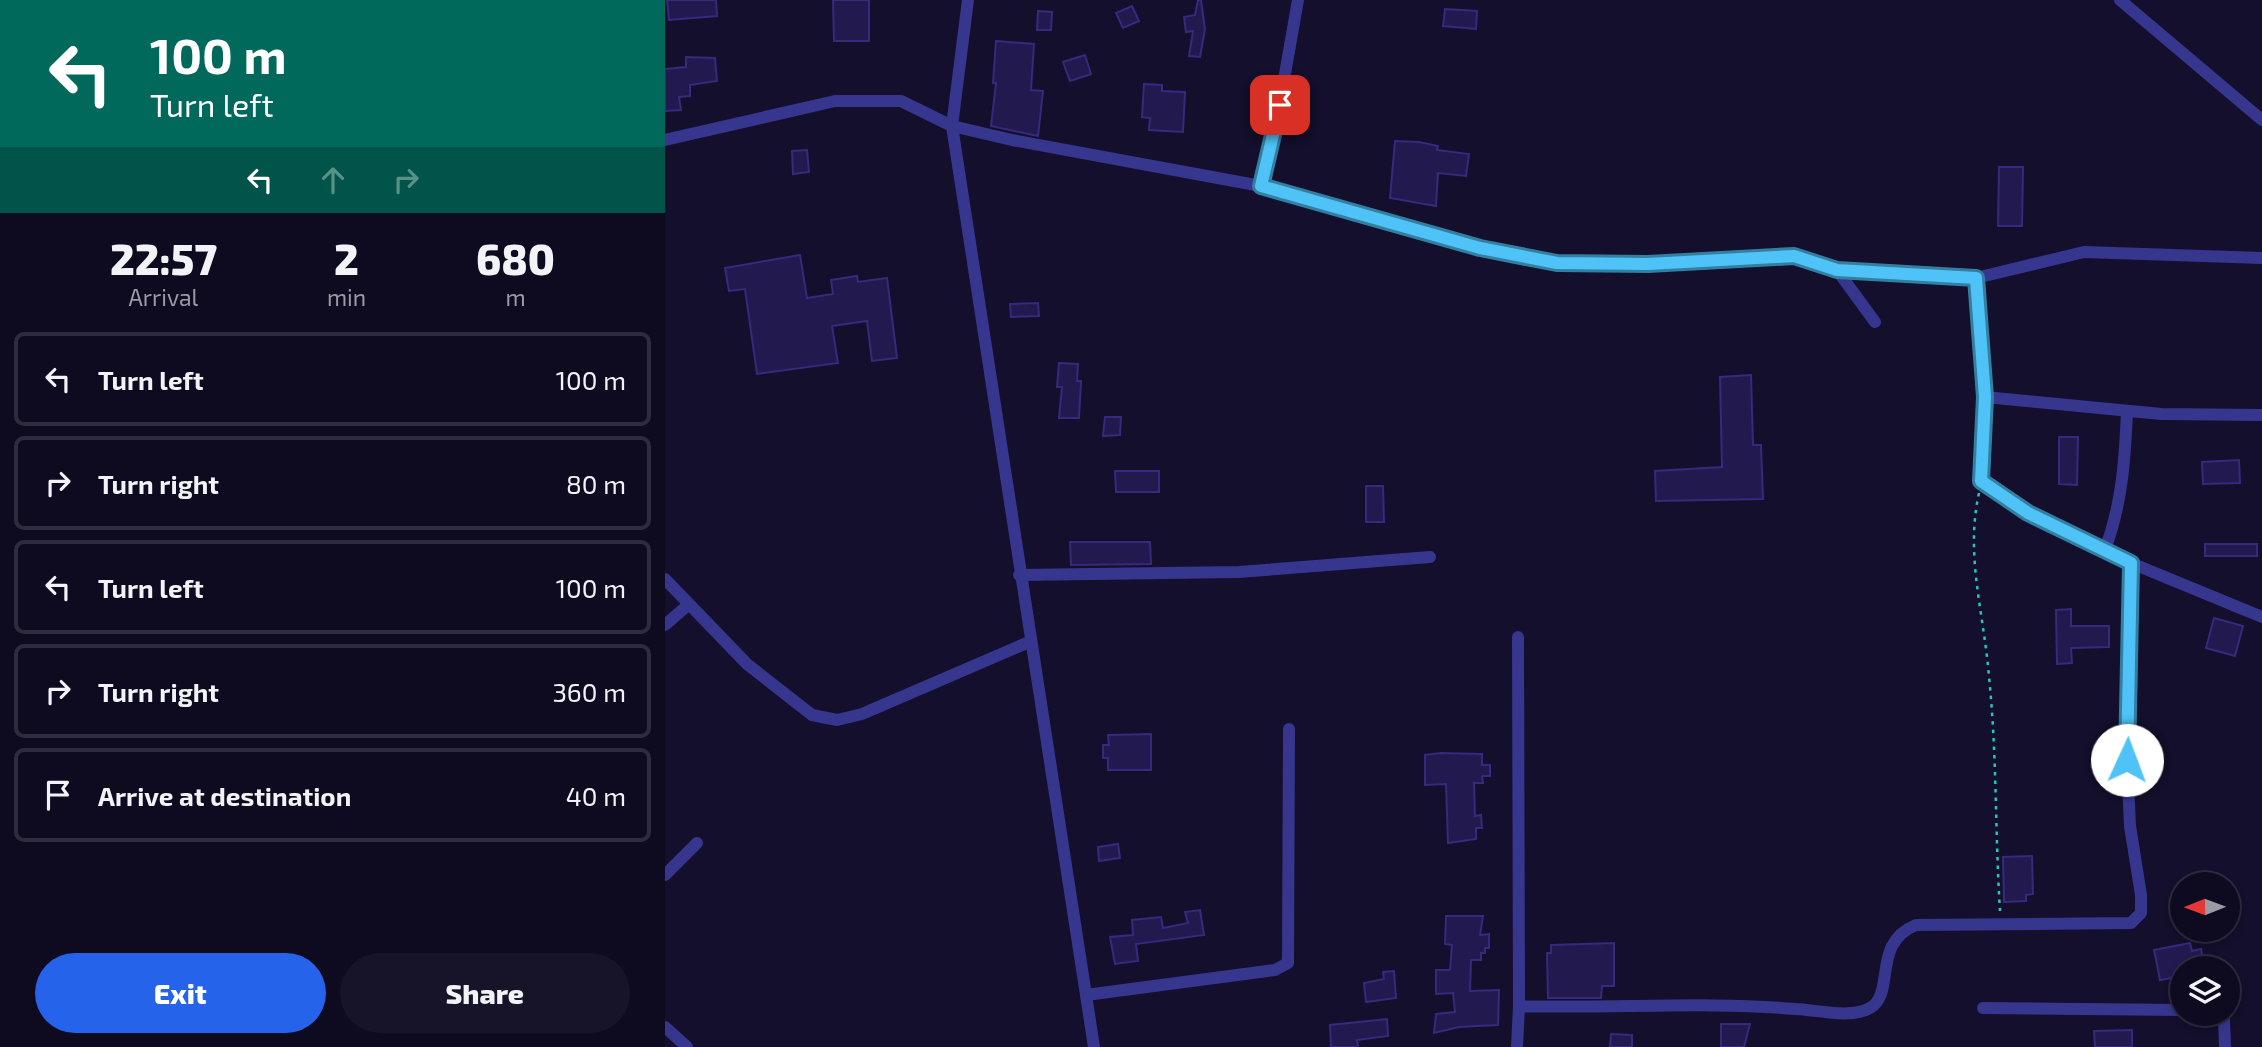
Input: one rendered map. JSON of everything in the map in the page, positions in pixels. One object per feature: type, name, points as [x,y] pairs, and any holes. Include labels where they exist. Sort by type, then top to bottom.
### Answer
[{"type":"street","points":[[968,0],[952,126],[1029,642],[1065,845],[1094,1047]]},
{"type":"street","points":[[1261,186],[1275,131],[1299,0]]},
{"type":"street","points":[[2120,0],[2262,120]]},
{"type":"street","points":[[665,140],[835,101],[901,101],[952,126],[1012,140],[1261,186],[1480,248],[1557,263],[1648,264],[1794,256],[1837,270],[1976,278],[2084,252],[2262,258]]},
{"type":"street","points":[[1837,270],[1875,322]]},
{"type":"street","points":[[1976,278],[1985,397],[1981,481],[2028,513],[2131,563],[2259,613]]},
{"type":"street","points":[[1985,397],[2127,411],[2262,415]]},
{"type":"street","points":[[2105,550],[2115,524],[2120,494],[2127,411]]},
{"type":"street","points":[[1019,575],[1239,572],[1430,557]]},
{"type":"street","points":[[1519,1006],[1583,1008],[1737,1003],[1844,1013],[1868,1010],[1878,1002],[1892,945],[1901,932],[1916,925],[2131,922],[2141,913],[2141,895],[2130,826],[2127,760],[2131,563]]},
{"type":"street","points":[[665,579],[747,664],[812,715],[837,720],[862,714],[1029,642]]},
{"type":"street","points":[[665,625],[688,605]]},
{"type":"street","points":[[1517,1047],[1518,637]]},
{"type":"street","points":[[1086,995],[1275,970],[1288,963],[1289,729]]},
{"type":"street","points":[[665,874],[697,843]]},
{"type":"street","points":[[1983,1009],[2170,1010]]},
{"type":"street","points":[[2224,1026],[2225,1047]]},
{"type":"street","points":[[665,1027],[687,1047]]},
{"type":"path","points":[[1981,481],[1974,516],[1973,572],[1983,618],[1990,679],[2000,925]]},
{"type":"building","points":[[667,0],[716,0],[717,16],[669,20]]},
{"type":"building","points":[[833,0],[869,0],[869,41],[834,41]]},
{"type":"building","points":[[1198,0],[1201,0],[1205,29],[1200,57],[1189,56],[1193,31],[1186,32],[1184,17],[1195,15]]},
{"type":"building","points":[[1132,6],[1139,21],[1123,28],[1116,13]]},
{"type":"building","points":[[1445,9],[1477,11],[1476,29],[1443,26]]},
{"type":"building","points":[[1038,11],[1052,12],[1051,30],[1037,30]]},
{"type":"building","points":[[996,41],[1034,44],[1031,90],[1043,91],[1038,136],[991,126],[996,83],[993,83]]},
{"type":"building","points":[[1085,55],[1091,74],[1070,81],[1063,62]]},
{"type":"building","points":[[686,57],[715,58],[717,81],[690,85],[690,96],[679,97],[681,110],[665,111],[665,69],[686,67]]},
{"type":"building","points":[[1144,84],[1162,85],[1162,91],[1185,92],[1183,132],[1149,130],[1150,118],[1142,117]]},
{"type":"building","points":[[1395,141],[1419,142],[1438,146],[1437,150],[1469,154],[1466,176],[1438,173],[1436,206],[1390,198]]},
{"type":"building","points":[[807,150],[809,172],[793,174],[792,151]]},
{"type":"building","points":[[1999,167],[2023,167],[2022,226],[1998,226]]},
{"type":"building","points":[[800,255],[807,298],[833,294],[831,280],[857,276],[858,282],[887,278],[897,358],[872,361],[867,321],[832,326],[838,363],[757,374],[745,289],[729,291],[725,268]]},
{"type":"building","points":[[1038,303],[1039,316],[1011,317],[1010,304]]},
{"type":"building","points":[[1059,363],[1078,364],[1077,381],[1081,381],[1079,418],[1059,418],[1062,387],[1057,387]]},
{"type":"building","points":[[1751,375],[1753,445],[1761,445],[1763,499],[1656,501],[1655,471],[1722,467],[1720,377]]},
{"type":"building","points":[[1105,417],[1121,417],[1120,435],[1103,436]]},
{"type":"building","points":[[2059,437],[2078,437],[2077,485],[2059,484]]},
{"type":"building","points":[[2239,460],[2240,483],[2203,484],[2202,462]]},
{"type":"building","points":[[1115,471],[1159,471],[1159,492],[1116,492]]},
{"type":"building","points":[[1366,486],[1383,486],[1384,522],[1366,522]]},
{"type":"building","points":[[1070,542],[1150,542],[1151,564],[1071,565]]},
{"type":"building","points":[[2205,544],[2257,544],[2257,556],[2205,556]]},
{"type":"building","points":[[2071,609],[2071,626],[2109,626],[2109,647],[2071,648],[2072,663],[2057,664],[2056,610]]},
{"type":"building","points":[[2214,618],[2243,626],[2235,656],[2206,648]]},
{"type":"building","points":[[1151,734],[1151,770],[1108,770],[1108,758],[1103,758],[1103,745],[1109,745],[1108,735]]},
{"type":"building","points":[[1482,754],[1482,765],[1490,765],[1490,776],[1482,776],[1483,783],[1474,783],[1475,816],[1481,815],[1482,828],[1476,828],[1476,839],[1448,843],[1446,784],[1425,785],[1425,755]]},
{"type":"building","points":[[1118,844],[1120,858],[1099,861],[1098,847]]},
{"type":"building","points":[[2032,856],[2033,894],[2026,895],[2026,901],[2004,902],[2003,857]]},
{"type":"building","points":[[1200,910],[1204,935],[1136,944],[1138,961],[1115,964],[1110,937],[1133,935],[1132,920],[1161,917],[1163,928],[1188,923],[1185,912]]},
{"type":"building","points":[[1446,916],[1483,916],[1480,935],[1489,934],[1489,948],[1485,948],[1485,953],[1481,953],[1481,960],[1471,960],[1470,991],[1499,990],[1498,1025],[1459,1027],[1434,1033],[1436,1014],[1455,1012],[1453,993],[1436,994],[1436,970],[1450,970],[1452,945],[1445,944]]},
{"type":"building","points":[[1614,943],[1614,986],[1602,986],[1601,998],[1548,998],[1547,953],[1551,953],[1551,945]]},
{"type":"building","points":[[2190,943],[2192,951],[2201,949],[2202,956],[2170,956],[2170,978],[2160,980],[2154,950]]},
{"type":"building","points":[[1394,971],[1396,998],[1366,1002],[1364,983],[1384,979],[1383,972]]},
{"type":"building","points":[[1387,1019],[1388,1036],[1357,1040],[1358,1047],[1331,1047],[1330,1025]]},
{"type":"building","points":[[1721,1024],[1750,1024],[1744,1047],[1721,1047]]},
{"type":"building","points":[[2132,1030],[2132,1047],[2095,1047],[2094,1031]]},
{"type":"building","points":[[1611,1034],[1632,1035],[1632,1047],[1610,1047]]},
{"type":"route","points":[[1280,105],[1261,186],[1480,248],[1557,263],[1648,264],[1794,256],[1837,270],[1976,278],[1985,397],[1981,481],[2028,513],[2131,563],[2127,760]]}]
